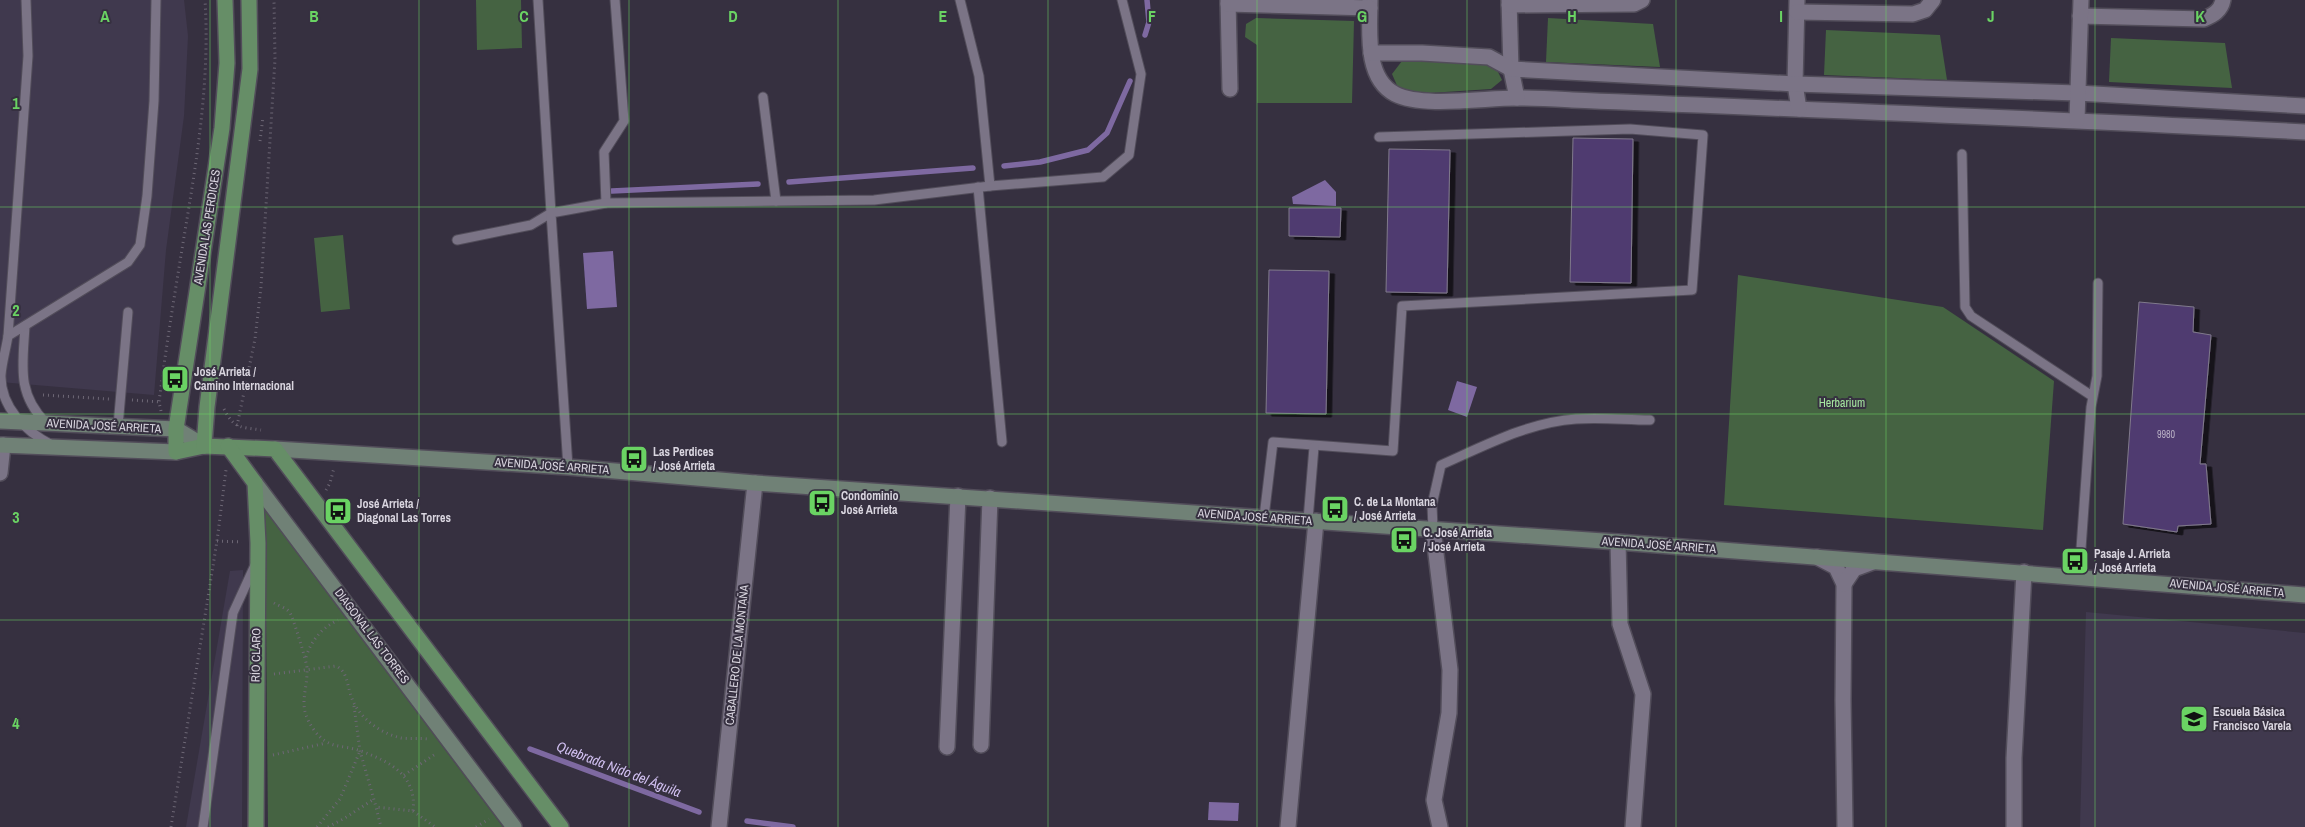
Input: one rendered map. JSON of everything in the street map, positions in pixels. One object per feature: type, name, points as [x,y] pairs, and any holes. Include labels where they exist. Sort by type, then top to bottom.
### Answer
[{"type":"main road","name":"AVENIDA LAS PERDICES","points":[[176,452],[176,429],[222,128],[228,63],[225,0]]},
{"type":"main road","name":"AVENIDA LAS PERDICES","points":[[204,446],[207,407],[250,69],[249,0]]},
{"type":"main road","name":"AVENIDA JOSÉ ARRIETA","points":[[176,452],[204,446],[275,449]]},
{"type":"main road","name":"DIAGONAL LAS TORRES","points":[[228,446],[255,483]]},
{"type":"main road","points":[[275,449],[561,827]]},
{"type":"main road","name":"RÍO CLARO","points":[[255,483],[257,560],[256,827]]},
{"type":"street","points":[[1517,98],[1511,69],[1509,2],[1634,4],[1642,0]]},
{"type":"street","points":[[1799,109],[1795,84],[1797,6],[1913,14],[1925,10],[1933,0]]},
{"type":"street","points":[[2077,120],[2081,0]]},
{"type":"street","points":[[2080,16],[2204,18],[2213,15],[2220,9],[2223,0]]},
{"type":"street","points":[[1230,89],[1228,2],[1370,4],[1371,54],[1381,82],[1393,93],[1415,100],[1517,98],[2077,120],[2305,132]]},
{"type":"street","points":[[1371,54],[1422,53],[1489,56],[1511,69],[1795,84],[2077,92],[2305,106]]},
{"type":"street","name":"AVENIDA JOSÉ ARRIETA","points":[[0,421],[176,429],[204,446]]},
{"type":"street","name":"AVENIDA JOSÉ ARRIETA","points":[[1,445],[176,452]]},
{"type":"street","points":[[0,473],[1,445]]},
{"type":"street","name":"AVENIDA JOSÉ ARRIETA","points":[[275,449],[568,467],[754,483],[1618,542],[2305,595]]},
{"type":"street","name":"DIAGONAL LAS TORRES","points":[[255,483],[452,742],[514,827]]},
{"type":"street","name":"CABALLERO DE LA MONTAÑA","points":[[719,827],[754,483]]},
{"type":"street","points":[[947,747],[958,496]]},
{"type":"street","points":[[981,746],[990,498]]},
{"type":"street","points":[[1288,827],[1312,521]]},
{"type":"street","points":[[1433,529],[1450,670],[1449,714],[1434,800],[1440,827]]},
{"type":"street","points":[[1618,542],[1620,624],[1643,694],[1633,827]]},
{"type":"street","points":[[1816,557],[1836,567],[1844,584],[1845,827]]},
{"type":"street","points":[[1844,584],[1854,569],[1879,561]]},
{"type":"street","points":[[2014,827],[2014,758],[2024,572]]},
{"type":"lane","points":[[26,0],[28,56],[8,336],[1,377],[8,403],[20,422],[37,437],[57,448]]},
{"type":"lane","points":[[8,336],[128,262],[140,245],[147,196],[154,101],[156,0]]},
{"type":"lane","points":[[538,0],[568,467]]},
{"type":"lane","points":[[606,203],[604,152],[624,121],[616,0]]},
{"type":"lane","points":[[960,0],[979,76],[990,186]]},
{"type":"lane","points":[[457,240],[532,225],[551,213],[606,203],[874,200],[978,187],[1104,177],[1129,155],[1141,74],[1122,0]]},
{"type":"lane","points":[[763,97],[776,201]]},
{"type":"lane","points":[[1264,517],[1273,442],[1314,447],[1393,451],[1402,306],[1692,290],[1703,135],[1630,129],[1379,137]]},
{"type":"lane","points":[[1962,154],[1966,307],[1971,316],[2092,396]]},
{"type":"lane","points":[[978,187],[1002,442]]},
{"type":"lane","points":[[2079,577],[2092,396],[2097,376],[2098,283]]},
{"type":"lane","points":[[118,426],[128,312]]},
{"type":"lane","points":[[25,326],[23,378],[26,394],[31,405],[46,423]]},
{"type":"lane","points":[[1433,529],[1432,506],[1441,465],[1500,439],[1535,427],[1575,419],[1650,420]]},
{"type":"lane","points":[[1312,521],[1314,447]]},
{"type":"lane","points":[[203,827],[233,613],[257,560]]},
{"type":"path","points":[[224,409],[229,419],[237,427],[255,339],[261,287],[275,59],[274,0]]},
{"type":"path","points":[[26,394],[180,404]]},
{"type":"path","points":[[171,827],[217,541]]},
{"type":"path","points":[[257,593],[290,613],[305,657],[307,669],[303,696],[305,711],[314,730],[326,743]]},
{"type":"path","points":[[305,657],[312,643],[323,630],[354,612]]},
{"type":"path","points":[[256,677],[330,666],[342,669],[354,704],[360,751],[381,827]]},
{"type":"path","points":[[354,704],[372,725],[399,737],[452,742]]},
{"type":"path","points":[[404,775],[452,742]]},
{"type":"path","points":[[256,759],[326,743],[360,751],[404,775],[413,790],[413,811]]},
{"type":"path","points":[[317,827],[340,799],[360,751]]},
{"type":"path","points":[[328,827],[374,799]]},
{"type":"path","points":[[376,807],[413,811],[435,827]]},
{"type":"shaded area","points":[[0,0],[184,0],[188,36],[184,116],[166,250],[154,395],[0,382]]},
{"type":"shaded area","points":[[1325,180],[1336,192],[1336,206],[1293,204],[1292,197]]},
{"type":"shaded area","points":[[613,251],[617,307],[587,309],[583,253]]},
{"type":"shaded area","points":[[1457,381],[1477,387],[1467,417],[1448,410]]},
{"type":"shaded area","points":[[243,570],[242,827],[186,827],[230,571]]},
{"type":"shaded area","name":"Escuela Básica Francisco Varela","points":[[2086,612],[2305,633],[2305,827],[2080,827]]},
{"type":"shaded area","points":[[1209,802],[1239,803],[1238,821],[1208,820]]},
{"type":"green space","points":[[476,0],[521,0],[522,48],[477,50]]},
{"type":"green space","points":[[1256,18],[1354,21],[1352,103],[1257,103],[1257,45],[1245,37],[1246,24]]},
{"type":"green space","points":[[1548,18],[1653,24],[1660,67],[1546,62]]},
{"type":"green space","points":[[1826,30],[1940,35],[1947,80],[1824,75]]},
{"type":"green space","points":[[2111,38],[2225,43],[2232,88],[2109,82]]},
{"type":"green space","points":[[1402,61],[1483,61],[1495,66],[1502,80],[1491,89],[1414,94],[1399,90],[1392,74]]},
{"type":"green space","points":[[343,235],[350,309],[321,312],[314,238]]},
{"type":"green space","name":"Herbarium","points":[[1738,275],[1943,307],[2054,381],[2043,530],[1724,505]]},
{"type":"green space","points":[[265,510],[494,815],[503,827],[268,827]]},
{"type":"building","points":[[1573,138],[1633,139],[1631,283],[1570,282]]},
{"type":"building","points":[[1389,149],[1450,150],[1447,293],[1386,292]]},
{"type":"building","points":[[1289,208],[1341,208],[1340,237],[1289,236]]},
{"type":"building","points":[[1269,270],[1329,271],[1326,414],[1266,413]]},
{"type":"building","points":[[2139,302],[2194,307],[2193,332],[2211,335],[2200,464],[2206,464],[2211,524],[2178,526],[2177,532],[2123,524]]},
{"type":"waterway","points":[[1145,35],[1149,22],[1147,0]]},
{"type":"waterway","points":[[1004,166],[1040,162],[1088,150],[1107,133],[1130,81]]},
{"type":"waterway","points":[[789,182],[973,168]]},
{"type":"waterway","points":[[612,191],[758,184]]},
{"type":"waterway","name":"Quebrada Nido del Águila","points":[[530,749],[699,812]]},
{"type":"waterway","name":"Quebrada Nido del Águila","points":[[747,821],[793,827]]},
{"type":"place","name":"José Arrieta / Camino Internacional","points":[[175,379]]},
{"type":"place","name":"Las Perdices / José Arrieta","points":[[634,459]]},
{"type":"place","name":"Condominio José Arrieta","points":[[822,503]]},
{"type":"place","name":"C. de La Montana / José Arrieta","points":[[1335,509]]},
{"type":"place","name":"José Arrieta / Diagonal Las Torres","points":[[338,511]]},
{"type":"place","name":"C. José Arrieta / José Arrieta","points":[[1404,540]]},
{"type":"place","name":"Pasaje J. Arrieta / José Arrieta","points":[[2075,561]]},
{"type":"place","name":"Escuela Básica Francisco Varela","points":[[2194,719]]}]
